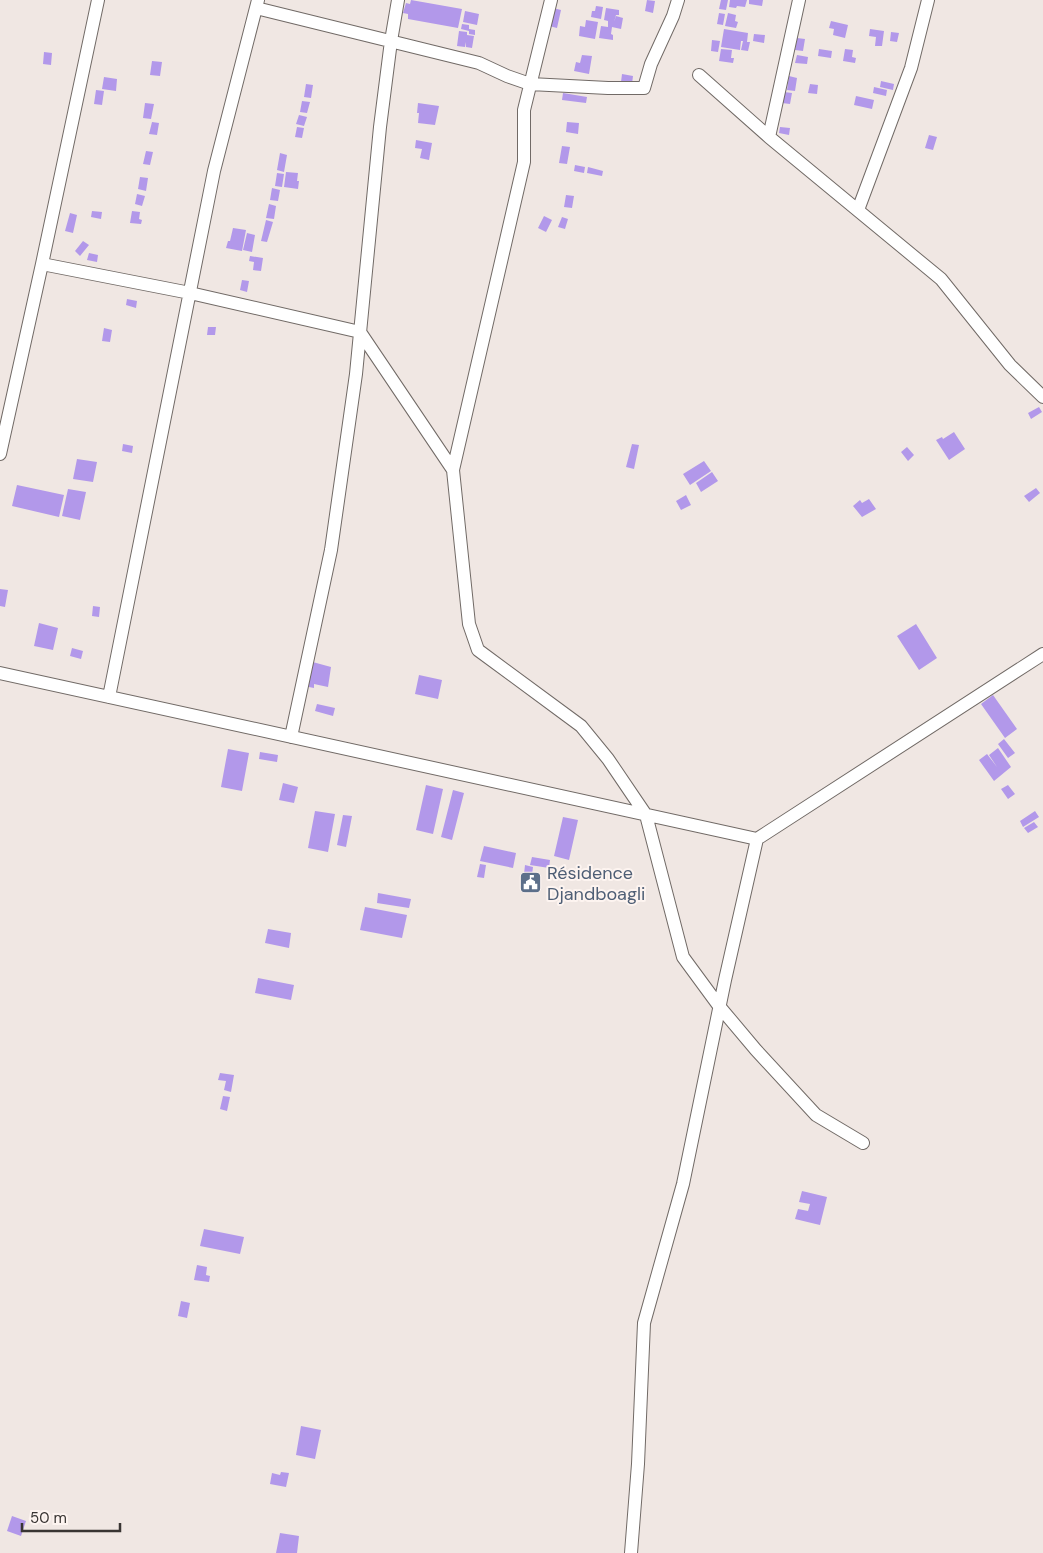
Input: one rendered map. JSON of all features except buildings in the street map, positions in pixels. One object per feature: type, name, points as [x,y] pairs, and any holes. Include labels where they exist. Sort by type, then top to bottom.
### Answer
[{"type":"street","points":[[0,454],[6,401],[42,264],[98,0]]},
{"type":"street","points":[[291,737],[331,550],[356,374],[390,41],[398,0]]},
{"type":"street","points":[[551,0],[524,110],[524,162],[453,470],[469,624],[478,650],[581,726],[608,759],[646,815],[683,957],[719,1006],[756,1050],[816,1115],[863,1142]]},
{"type":"street","points":[[109,697],[214,171],[257,4],[390,41],[479,63],[530,84],[644,88],[651,64],[673,16],[678,0]]},
{"type":"street","points":[[769,137],[799,0]]},
{"type":"street","points":[[858,210],[911,68],[928,0]]},
{"type":"street","points":[[699,75],[769,137],[941,279],[1010,364],[1043,397]]},
{"type":"street","points":[[42,264],[190,293],[360,332],[453,470]]},
{"type":"street","points":[[631,1553],[638,1464],[644,1323],[683,1184],[719,1006],[757,840],[1043,654]]},
{"type":"street","points":[[0,673],[757,840]]},
{"type":"place","name":"Résidence Djandboagli","points":[[531,883]]}]
